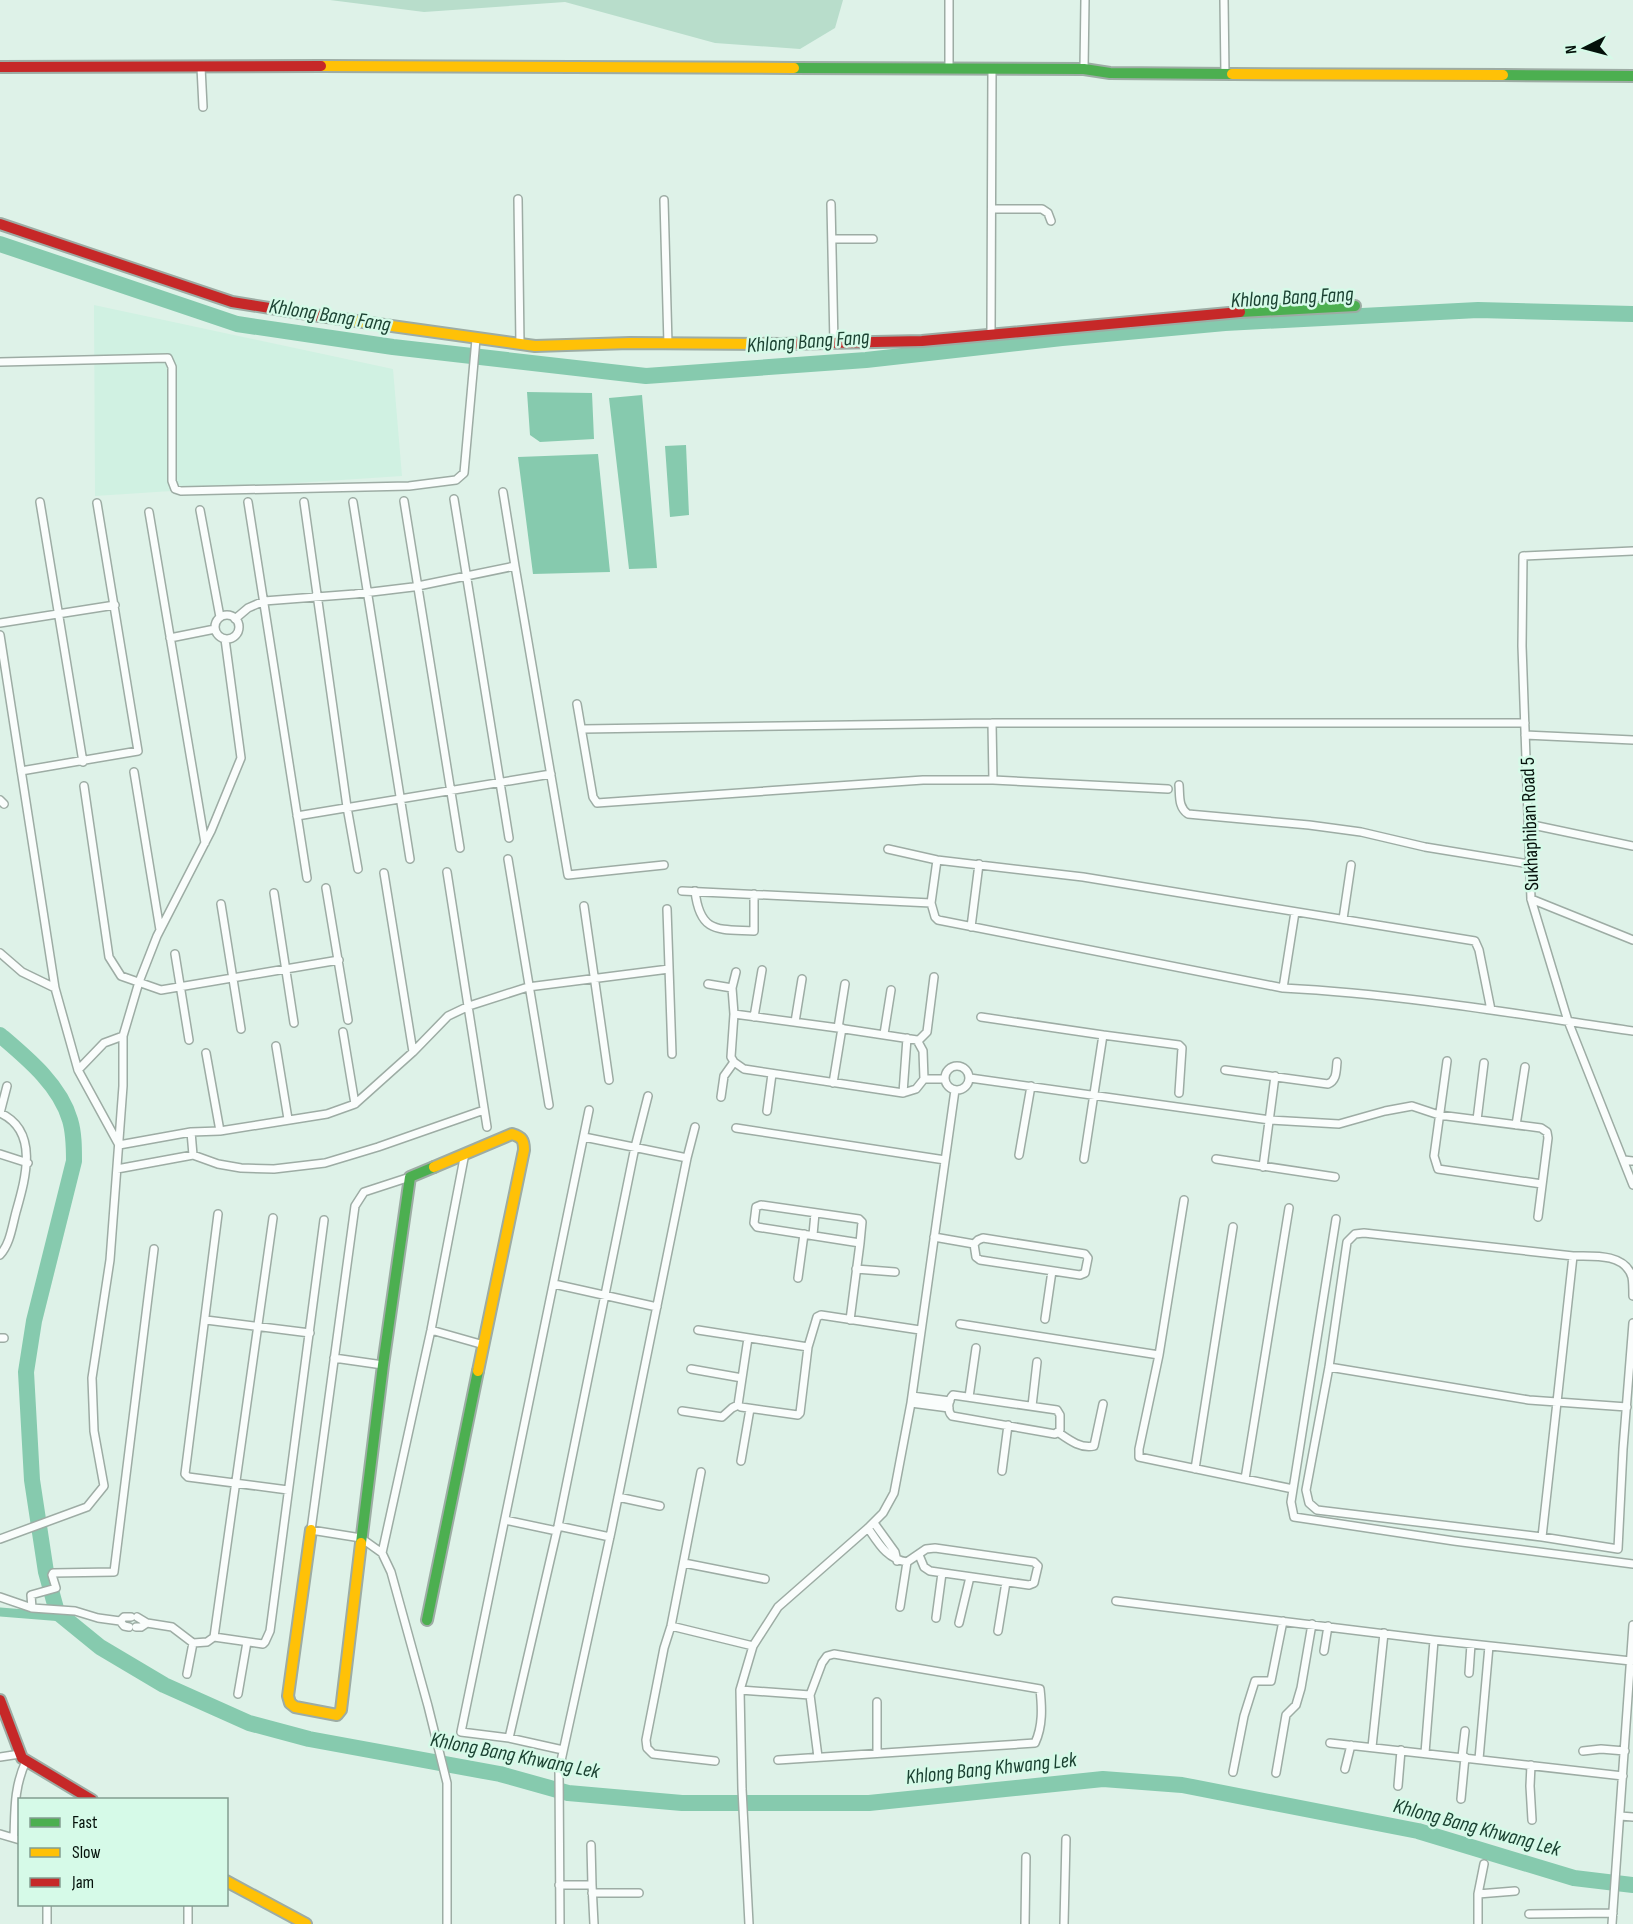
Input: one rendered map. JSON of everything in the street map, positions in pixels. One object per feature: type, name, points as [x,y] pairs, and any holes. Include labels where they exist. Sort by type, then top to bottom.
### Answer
[{"type":"street","points":[[949,0],[949,69]]},
{"type":"street","points":[[1084,69],[1085,0]]},
{"type":"street","points":[[1224,0],[1225,74]]},
{"type":"street","points":[[0,67],[1084,69],[1110,73],[1633,76]]},
{"type":"street","points":[[201,67],[203,108]]},
{"type":"street","points":[[991,333],[992,69]]},
{"type":"street","points":[[518,199],[520,344]]},
{"type":"street","points":[[664,200],[668,344]]},
{"type":"street","points":[[831,204],[834,344]]},
{"type":"street","points":[[992,209],[1042,209],[1048,213],[1051,221]]},
{"type":"street","points":[[0,224],[232,302],[476,339],[549,346],[834,344],[922,341],[1202,314],[1355,306]]},
{"type":"street","points":[[831,239],[873,239]]},
{"type":"street","points":[[0,362],[168,358],[172,367],[172,481],[175,489],[181,491],[409,486],[456,480],[464,473],[476,339]]},
{"type":"street","points":[[503,492],[568,875],[664,865]]},
{"type":"street","points":[[454,499],[509,838]]},
{"type":"street","points":[[404,501],[460,848]]},
{"type":"street","points":[[40,502],[83,762]]},
{"type":"street","points":[[248,502],[307,878]]},
{"type":"street","points":[[304,502],[358,868]]},
{"type":"street","points":[[353,502],[410,859]]},
{"type":"street","points":[[21,771],[138,751],[97,503]]},
{"type":"street","points":[[200,510],[220,617]]},
{"type":"street","points":[[149,512],[205,843]]},
{"type":"street","name":"Sukhaphiban Road 5","points":[[1633,551],[1523,555],[1522,646],[1531,899],[1568,1021],[1633,1185]]},
{"type":"street","points":[[236,619],[248,608],[264,601],[418,586],[514,566]]},
{"type":"street","points":[[0,623],[115,605]]},
{"type":"street","points":[[226,615],[236,619],[238,631],[233,637],[225,639],[218,636],[215,629],[220,617],[226,615]]},
{"type":"street","points":[[170,638],[215,629]]},
{"type":"street","points":[[0,635],[55,988],[78,1070],[119,1145]]},
{"type":"street","points":[[4,1538],[87,1507],[104,1485],[94,1431],[92,1378],[110,1260],[123,1086],[123,1036],[139,982],[160,930],[205,843],[241,758],[225,639]]},
{"type":"street","points":[[577,704],[593,797],[597,803],[872,783],[993,780],[1168,789]]},
{"type":"street","points":[[583,729],[992,723],[1525,723]]},
{"type":"street","points":[[992,723],[993,780]]},
{"type":"street","points":[[1526,735],[1633,740]]},
{"type":"street","points":[[134,772],[160,930]]},
{"type":"street","points":[[297,816],[551,774]]},
{"type":"street","points":[[1179,785],[1180,804],[1188,814],[1361,832],[1425,847],[1529,864]]},
{"type":"street","points":[[84,786],[109,957],[121,976],[161,990],[339,960]]},
{"type":"street","points":[[1528,824],[1633,846]]},
{"type":"street","points":[[888,849],[938,860],[1083,877],[1475,941],[1479,950],[1491,1010]]},
{"type":"street","points":[[508,859],[549,1105]]},
{"type":"street","points":[[938,860],[931,903],[935,917],[939,920],[1283,988],[1335,991],[1491,1010],[1633,1031]]},
{"type":"street","points":[[972,927],[980,864]]},
{"type":"street","points":[[1343,918],[1351,865]]},
{"type":"street","points":[[447,872],[487,1127]]},
{"type":"street","points":[[384,873],[412,1052]]},
{"type":"street","points":[[326,888],[348,1020]]},
{"type":"street","points":[[682,891],[931,903]]},
{"type":"street","points":[[695,891],[702,916],[709,925],[717,929],[754,931],[754,894]]},
{"type":"street","points":[[274,893],[294,1023]]},
{"type":"street","points":[[1531,899],[1633,940]]},
{"type":"street","points":[[221,904],[241,1029]]},
{"type":"street","points":[[584,906],[609,1080]]},
{"type":"street","points":[[667,909],[672,1054]]},
{"type":"street","points":[[1283,988],[1295,912]]},
{"type":"street","points":[[0,953],[22,972],[55,988]]},
{"type":"street","points":[[175,954],[189,1040]]},
{"type":"street","points":[[119,1145],[191,1132],[220,1131],[327,1114],[355,1104],[412,1052],[447,1016],[469,1006],[528,987],[669,969]]},
{"type":"street","points":[[754,1017],[762,970]]},
{"type":"street","points":[[734,1014],[884,1034],[918,1041],[923,1051],[924,1079],[916,1089],[903,1093],[744,1069],[734,1062],[731,1050],[734,1014],[732,988],[736,972]]},
{"type":"street","points":[[918,1041],[927,1032],[934,977]]},
{"type":"street","points":[[795,1022],[802,979]]},
{"type":"street","points":[[708,984],[732,988]]},
{"type":"street","points":[[833,1083],[845,984]]},
{"type":"street","points":[[884,1034],[891,990]]},
{"type":"street","points":[[981,1017],[1180,1045],[1182,1048],[1179,1092]]},
{"type":"street","points":[[343,1032],[355,1104]]},
{"type":"street","points":[[1084,1159],[1103,1035]]},
{"type":"street","points":[[78,1070],[104,1043],[123,1036]]},
{"type":"street","points":[[903,1093],[907,1038]]},
{"type":"street","points":[[276,1046],[288,1119]]},
{"type":"street","points":[[206,1053],[220,1131]]},
{"type":"street","points":[[1447,1061],[1434,1156],[1438,1169],[1542,1184]]},
{"type":"street","points":[[721,1096],[724,1076],[734,1062]]},
{"type":"street","points":[[1225,1070],[1328,1084],[1335,1077],[1337,1062]]},
{"type":"street","points":[[1477,1120],[1484,1063]]},
{"type":"street","points":[[956,1066],[964,1067],[970,1078],[965,1088],[955,1090],[947,1085],[945,1079],[949,1070],[956,1066]]},
{"type":"street","points":[[1516,1125],[1525,1066]]},
{"type":"street","points":[[767,1111],[772,1074]]},
{"type":"street","points":[[1263,1167],[1275,1076]]},
{"type":"street","points":[[970,1078],[1270,1120],[1339,1124],[1384,1111],[1412,1106],[1439,1116],[1541,1128],[1547,1132],[1548,1138],[1538,1216]]},
{"type":"street","points":[[924,1079],[945,1079]]},
{"type":"street","points":[[0,1255],[6,1247],[10,1234],[28,1163],[20,1130],[15,1122],[0,1113],[8,1086]]},
{"type":"street","points":[[1018,1155],[1031,1086]]},
{"type":"street","points":[[749,1924],[742,1789],[740,1690],[753,1646],[778,1606],[871,1526],[883,1513],[894,1493],[912,1399],[955,1090]]},
{"type":"street","points":[[509,1738],[558,1529],[635,1147],[648,1096]]},
{"type":"street","points":[[117,1169],[193,1155],[218,1164],[241,1168],[274,1169],[325,1163],[484,1110]]},
{"type":"street","points":[[563,1750],[509,1738],[461,1732],[589,1110]]},
{"type":"street","points":[[560,1924],[559,1770],[695,1128]]},
{"type":"street","points":[[736,1128],[945,1160]]},
{"type":"street","points":[[191,1132],[193,1155]]},
{"type":"street","points":[[410,1177],[383,1365],[341,1710],[337,1715],[330,1715],[295,1707],[290,1703],[288,1696],[355,1206],[364,1192],[410,1177],[512,1134],[520,1136],[524,1141],[524,1150],[427,1620]]},
{"type":"street","points":[[584,1137],[687,1158]]},
{"type":"street","points":[[382,1553],[431,1330],[465,1153]]},
{"type":"street","points":[[0,1154],[28,1163]]},
{"type":"street","points":[[1216,1159],[1335,1177]]},
{"type":"street","points":[[1624,1160],[1633,1161]]},
{"type":"street","points":[[1184,1200],[1159,1354],[1139,1457],[1293,1490]]},
{"type":"street","points":[[850,1320],[860,1244],[861,1220],[761,1205],[756,1207],[754,1223],[757,1227],[860,1244]]},
{"type":"street","points":[[1245,1479],[1289,1208]]},
{"type":"street","points":[[813,1236],[814,1213]]},
{"type":"street","points":[[218,1214],[206,1320],[184,1472],[188,1477],[288,1490]]},
{"type":"street","points":[[214,1637],[273,1218]]},
{"type":"street","points":[[1336,1219],[1293,1490],[1292,1513],[1297,1518],[1633,1564]]},
{"type":"street","points":[[120,1621],[124,1617],[134,1617],[147,1623],[172,1627],[193,1643],[207,1642],[214,1637],[263,1644],[266,1642],[270,1631],[324,1220]]},
{"type":"street","points":[[1195,1469],[1233,1227]]},
{"type":"street","points":[[1633,1296],[1632,1277],[1625,1265],[1604,1256],[1573,1256],[1364,1233],[1355,1234],[1347,1242],[1329,1367],[1306,1490],[1309,1503],[1317,1510],[1542,1537],[1618,1549],[1633,1323]]},
{"type":"street","points":[[798,1278],[804,1234]]},
{"type":"street","points":[[934,1237],[974,1244]]},
{"type":"street","points":[[983,1238],[1088,1256],[1083,1275],[980,1260],[976,1257],[974,1244],[983,1238]]},
{"type":"street","points":[[32,1608],[31,1595],[57,1587],[53,1573],[114,1572],[154,1248]]},
{"type":"street","points":[[1542,1537],[1573,1256]]},
{"type":"street","points":[[856,1269],[895,1272]]},
{"type":"street","points":[[1045,1319],[1052,1271]]},
{"type":"street","points":[[554,1284],[657,1307]]},
{"type":"street","points":[[738,1405],[750,1409],[794,1415],[800,1413],[808,1347],[817,1317],[821,1315],[920,1330]]},
{"type":"street","points":[[206,1320],[310,1333]]},
{"type":"street","points":[[960,1324],[1159,1354]]},
{"type":"street","points":[[431,1330],[484,1345]]},
{"type":"street","points":[[698,1330],[808,1347]]},
{"type":"street","points":[[738,1405],[748,1338]]},
{"type":"street","points":[[969,1397],[975,1348]]},
{"type":"street","points":[[334,1358],[383,1365]]},
{"type":"street","points":[[1032,1406],[1037,1362]]},
{"type":"street","points":[[1329,1367],[1529,1400],[1629,1405]]},
{"type":"street","points":[[691,1369],[742,1378]]},
{"type":"street","points":[[1059,1433],[1059,1412],[954,1395],[949,1404],[952,1416],[1059,1433],[1075,1443],[1089,1447],[1094,1446],[1103,1404]]},
{"type":"street","points":[[912,1399],[949,1404]]},
{"type":"street","points":[[682,1411],[722,1417],[738,1405]]},
{"type":"street","points":[[741,1461],[750,1409]]},
{"type":"street","points":[[1002,1472],[1008,1425]]},
{"type":"street","points":[[701,1472],[672,1626],[664,1648],[646,1748],[653,1754],[715,1761]]},
{"type":"street","points":[[618,1497],[660,1506]]},
{"type":"street","points":[[505,1520],[610,1537]]},
{"type":"street","points":[[871,1526],[888,1556],[897,1561],[906,1562],[926,1549],[935,1548],[1037,1563],[1032,1585],[942,1573],[924,1567],[919,1555]]},
{"type":"street","points":[[311,1530],[361,1538],[382,1553],[391,1572],[438,1742],[447,1783],[447,1924]]},
{"type":"street","points":[[900,1607],[906,1562]]},
{"type":"street","points":[[684,1563],[765,1580]]},
{"type":"street","points":[[936,1618],[942,1573]]},
{"type":"street","points":[[959,1623],[970,1577]]},
{"type":"street","points":[[998,1631],[1006,1582]]},
{"type":"street","points":[[0,1597],[32,1608],[75,1611],[98,1618],[120,1621],[124,1626],[141,1627],[147,1623]]},
{"type":"street","points":[[1116,1601],[1434,1640],[1630,1661]]},
{"type":"street","points":[[1233,1772],[1244,1716],[1255,1681],[1270,1681],[1283,1621]]},
{"type":"street","points":[[1276,1773],[1286,1715],[1296,1705],[1301,1688],[1312,1624]]},
{"type":"street","points":[[672,1626],[753,1646]]},
{"type":"street","points":[[1324,1651],[1328,1626]]},
{"type":"street","points":[[1612,1924],[1630,1707],[1633,1626]]},
{"type":"street","points":[[1372,1747],[1384,1633]]},
{"type":"street","points":[[1425,1753],[1434,1640]]},
{"type":"street","points":[[238,1694],[247,1642]]},
{"type":"street","points":[[187,1674],[193,1643]]},
{"type":"street","points":[[1469,1673],[1471,1644]]},
{"type":"street","points":[[1479,1759],[1489,1646]]},
{"type":"street","points":[[778,1760],[1035,1743],[1040,1732],[1041,1689],[834,1654],[827,1656],[810,1695],[818,1757]]},
{"type":"street","points":[[740,1690],[810,1695]]},
{"type":"street","points":[[0,1701],[23,1757],[16,1790],[17,1838],[0,1834]]},
{"type":"street","points":[[877,1702],[877,1754]]},
{"type":"street","points":[[1461,1799],[1465,1731]]},
{"type":"street","points":[[1330,1743],[1623,1776]]},
{"type":"street","points":[[1345,1769],[1351,1745]]},
{"type":"street","points":[[1583,1751],[1601,1749],[1625,1751]]},
{"type":"street","points":[[1398,1786],[1401,1750]]},
{"type":"street","points":[[0,1757],[23,1757],[89,1798]]},
{"type":"street","points":[[1531,1765],[1532,1820]]},
{"type":"street","points":[[1620,1816],[1633,1817]]},
{"type":"street","points":[[1064,1924],[1066,1839]]},
{"type":"street","points":[[591,1845],[594,1924]]},
{"type":"street","points":[[1025,1924],[1026,1857]]},
{"type":"street","points":[[1478,1924],[1478,1894],[1484,1864]]},
{"type":"street","points":[[228,1882],[306,1924]]},
{"type":"street","points":[[559,1885],[592,1885]]},
{"type":"street","points":[[1478,1894],[1515,1892]]},
{"type":"street","points":[[592,1893],[639,1893]]},
{"type":"street","points":[[47,1906],[47,1924]]},
{"type":"street","points":[[188,1906],[188,1924]]},
{"type":"street","points":[[1530,1914],[1612,1913]]},
{"type":"shaded area","points":[[330,0],[843,0],[835,28],[800,49],[715,43],[565,2],[424,12]]},
{"type":"shaded area","points":[[94,305],[393,369],[402,476],[95,496]]},
{"type":"shaded area","points":[[527,392],[592,393],[594,439],[540,442],[530,435]]},
{"type":"shaded area","points":[[642,395],[657,568],[629,569],[609,398]]},
{"type":"shaded area","points":[[686,445],[689,515],[670,517],[665,446]]},
{"type":"shaded area","points":[[598,454],[610,572],[533,574],[518,457]]},
{"type":"waterway","name":"Khlong Bang Fang","points":[[0,244],[237,324],[393,347],[646,376],[866,360],[1225,323],[1478,310],[1633,314]]},
{"type":"waterway","name":"Khlong Bang Khwang Lek","points":[[0,1035],[41,1073],[59,1095],[70,1120],[73,1140],[74,1161],[34,1321],[26,1372],[32,1480],[46,1572],[57,1612],[100,1647],[164,1685],[249,1723],[309,1739],[500,1774],[568,1793],[682,1803],[869,1803],[1103,1779],[1182,1785],[1418,1831],[1574,1878],[1633,1885]]},
{"type":"waterway","points":[[0,1612],[63,1617]]},
{"type":"traffic: fast","points":[[794,68],[1084,69],[1110,73],[1232,74]]},
{"type":"traffic: fast","points":[[1503,75],[1633,76]]},
{"type":"traffic: fast","points":[[1240,312],[1355,306]]},
{"type":"traffic: fast","points":[[361,1543],[383,1365],[410,1177],[434,1167]]},
{"type":"traffic: fast","points":[[427,1620],[478,1371]]},
{"type":"traffic: slow","points":[[321,66],[794,68]]},
{"type":"traffic: slow","points":[[1232,74],[1503,75]]},
{"type":"traffic: slow","points":[[320,316],[535,346],[630,343],[781,344]]},
{"type":"traffic: slow","points":[[434,1167],[512,1134],[522,1139],[524,1144],[478,1371]]},
{"type":"traffic: slow","points":[[311,1530],[288,1696],[290,1703],[295,1707],[337,1715],[341,1710],[361,1543]]},
{"type":"traffic: slow","points":[[228,1882],[306,1924]]},
{"type":"traffic: jam","points":[[0,67],[321,66]]},
{"type":"traffic: jam","points":[[0,224],[232,302],[320,316]]},
{"type":"traffic: jam","points":[[781,344],[922,341],[1240,312]]},
{"type":"traffic: jam","points":[[0,1700],[22,1758],[89,1798]]}]
